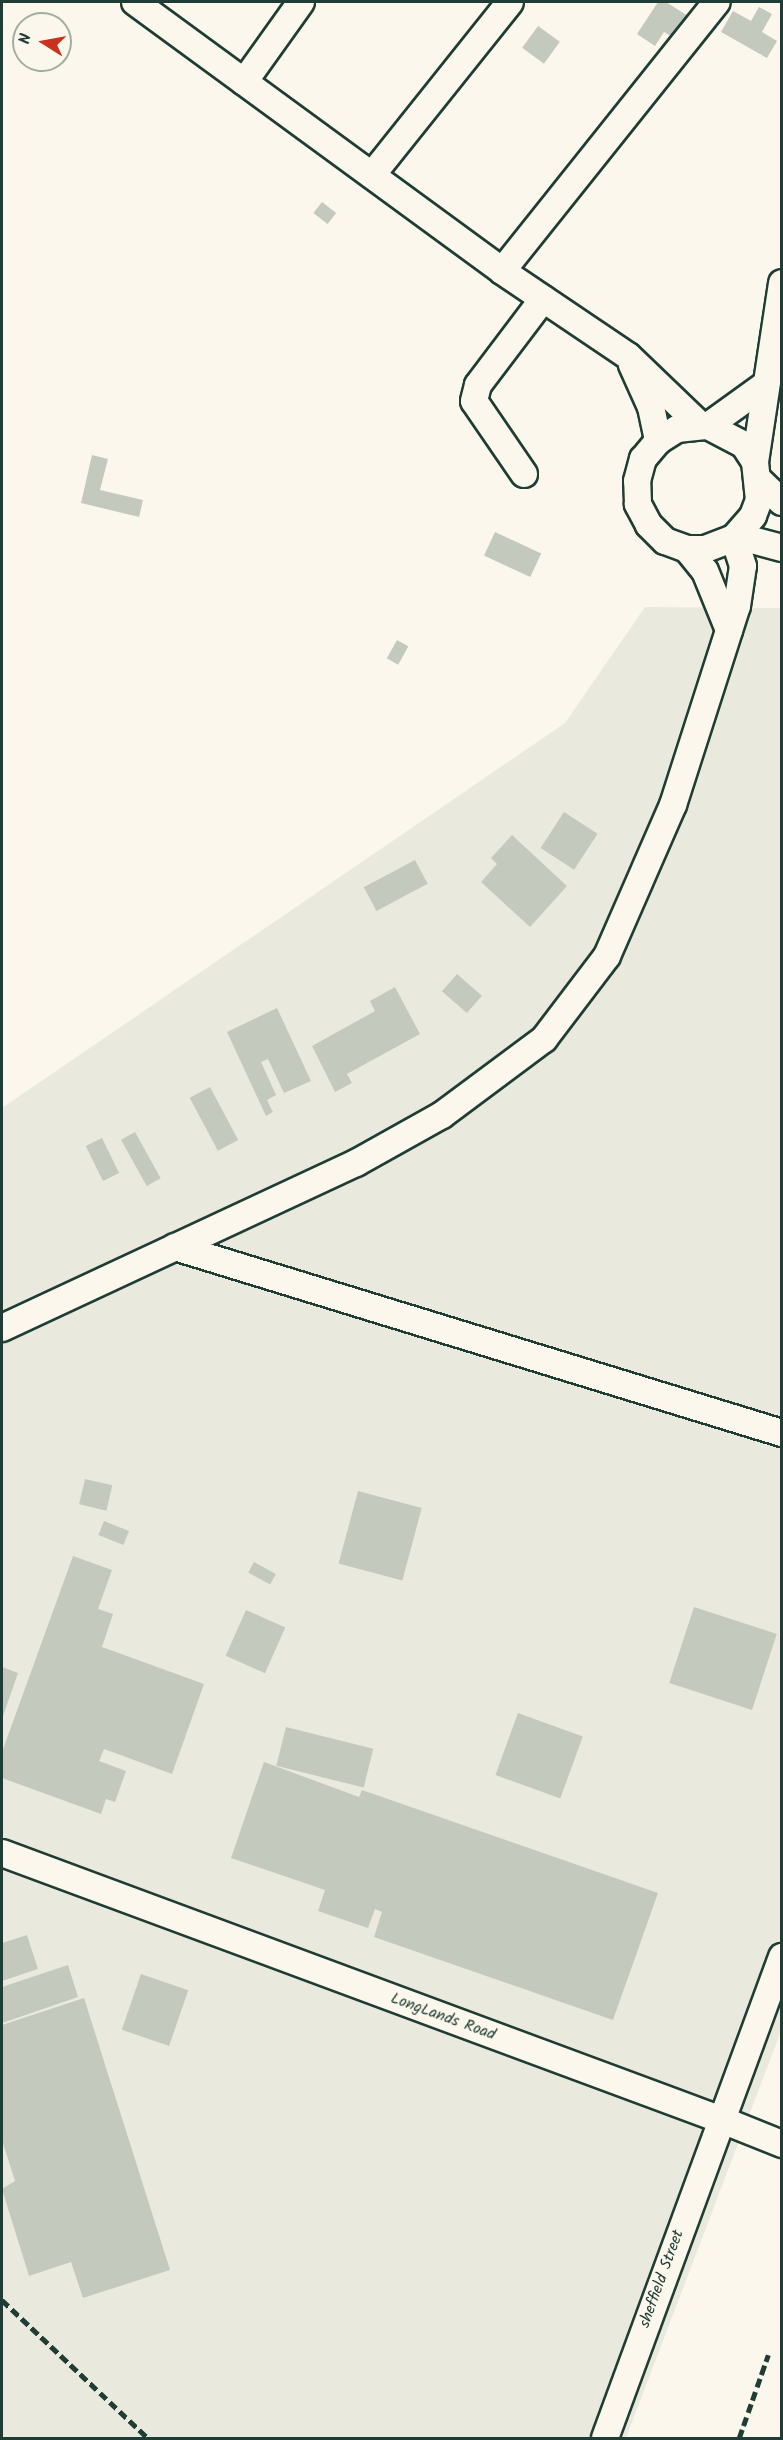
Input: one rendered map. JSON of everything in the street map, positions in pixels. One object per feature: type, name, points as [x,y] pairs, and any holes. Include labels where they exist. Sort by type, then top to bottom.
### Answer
[{"type":"street","points":[[135,2],[502,271],[628,356],[704,426]]},
{"type":"street","points":[[244,82],[298,2]]},
{"type":"street","points":[[372,175],[510,2]]},
{"type":"street","points":[[502,271],[717,2]]},
{"type":"street","points":[[782,283],[765,385],[762,439],[758,472],[753,516],[735,537],[706,549],[687,549],[665,541],[649,525],[638,504],[640,470],[658,441],[677,429],[704,426],[728,433],[758,472],[782,502]]},
{"type":"street","points":[[524,474],[474,401],[478,385],[543,299]]},
{"type":"street","points":[[628,356],[651,407],[658,441]]},
{"type":"street","points":[[704,426],[765,385]]},
{"type":"street","points":[[735,537],[782,548]]},
{"type":"street","points":[[2,1328],[356,1163],[442,1115],[544,1039],[607,956],[673,805],[729,630],[743,566],[735,537]]},
{"type":"street","points":[[687,549],[705,571],[729,630]]},
{"type":"street","points":[[175,1247],[782,1433]]},
{"type":"street","name":"LongLands Road","points":[[2,1853],[782,2144]]},
{"type":"street","points":[[722,2120],[782,1957]]},
{"type":"street","name":"sheffield Street","points":[[605,2439],[722,2120]]},
{"type":"shaded area","points":[[645,607],[781,608],[781,2031],[626,2438],[2,2438],[2,1108],[565,723]]},
{"type":"building","points":[[658,2],[666,2],[688,16],[673,37],[664,32],[655,46],[637,34]]},
{"type":"building","points":[[759,7],[772,14],[762,32],[777,41],[767,58],[721,32],[733,11],[751,21]]},
{"type":"building","points":[[538,26],[560,42],[544,64],[522,48]]},
{"type":"building","points":[[322,202],[336,213],[328,224],[313,213]]},
{"type":"building","points":[[92,455],[108,459],[100,490],[143,500],[139,517],[81,503]]},
{"type":"building","points":[[495,532],[541,554],[530,577],[484,556]]},
{"type":"building","points":[[397,640],[408,646],[398,665],[387,658]]},
{"type":"building","points":[[564,812],[598,834],[574,870],[541,848]]},
{"type":"building","points":[[512,835],[567,886],[530,927],[481,882],[497,864],[491,858]]},
{"type":"building","points":[[415,860],[428,884],[376,911],[364,887]]},
{"type":"building","points":[[457,974],[482,996],[467,1013],[442,991]]},
{"type":"building","points":[[395,987],[420,1034],[347,1074],[352,1083],[335,1092],[312,1046],[375,1011],[370,1001]]},
{"type":"building","points":[[277,1008],[311,1081],[284,1093],[268,1059],[261,1062],[276,1095],[267,1100],[273,1112],[266,1116],[227,1032]]},
{"type":"building","points":[[210,1087],[238,1140],[218,1151],[190,1098]]},
{"type":"building","points":[[135,1132],[161,1178],[147,1186],[121,1140]]},
{"type":"building","points":[[102,1138],[119,1173],[103,1181],[86,1146]]},
{"type":"building","points":[[85,1479],[112,1485],[106,1511],[79,1504]]},
{"type":"building","points":[[358,1491],[422,1508],[402,1581],[339,1563]]},
{"type":"building","points":[[104,1521],[129,1531],[123,1545],[98,1535]]},
{"type":"building","points":[[73,1556],[112,1570],[98,1609],[113,1614],[102,1647],[204,1684],[172,1774],[104,1749],[99,1761],[126,1771],[115,1802],[106,1799],[101,1814],[2,1778],[2,1752]]},
{"type":"building","points":[[254,1562],[276,1574],[270,1585],[248,1572]]},
{"type":"building","points":[[694,1607],[777,1634],[752,1710],[669,1683]]},
{"type":"building","points":[[246,1610],[285,1627],[265,1673],[226,1656]]},
{"type":"building","points":[[2,1667],[18,1673],[2,1719]]},
{"type":"building","points":[[518,1713],[583,1737],[560,1799],[495,1775]]},
{"type":"building","points":[[286,1727],[373,1749],[364,1788],[276,1766]]},
{"type":"building","points":[[264,1762],[359,1797],[362,1790],[658,1893],[613,2020],[374,1937],[382,1912],[375,1909],[368,1928],[318,1911],[325,1890],[231,1858]]},
{"type":"building","points":[[27,1935],[38,1969],[2,1981],[2,1943]]},
{"type":"building","points":[[68,1965],[78,1997],[2,2023],[2,1987]]},
{"type":"building","points":[[141,1974],[188,1990],[169,2046],[122,2030]]},
{"type":"building","points":[[84,1998],[170,2270],[83,2298],[71,2262],[29,2276],[2,2189],[15,2181],[2,2140],[2,2025]]},
{"type":"railway","points":[[2,2300],[148,2438]]},
{"type":"railway","points":[[739,2438],[768,2355]]}]
